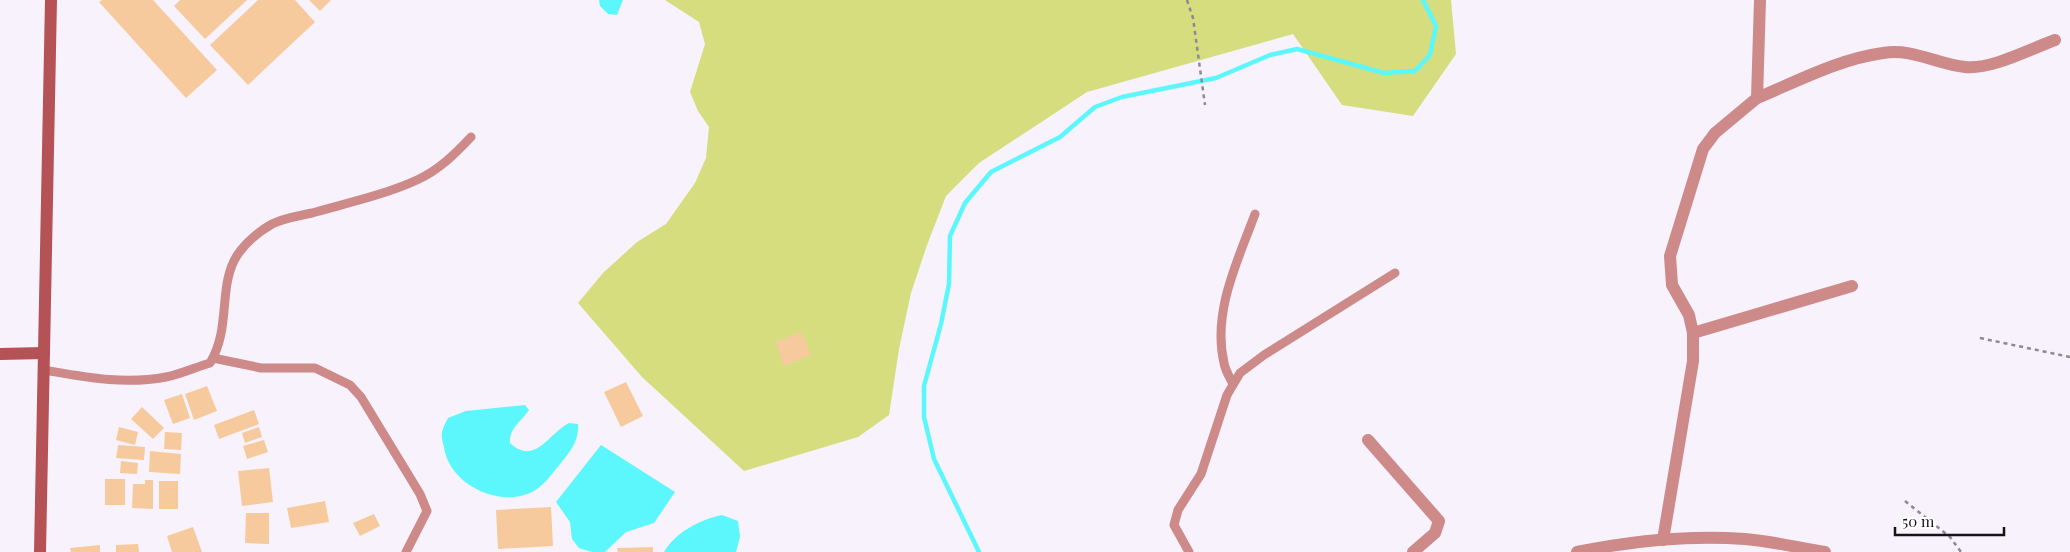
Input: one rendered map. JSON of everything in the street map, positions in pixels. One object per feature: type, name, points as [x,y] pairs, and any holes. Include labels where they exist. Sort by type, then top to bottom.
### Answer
[{"type":"main road","points":[[40,552],[51,0]]},
{"type":"main road","points":[[0,354],[44,353]]},
{"type":"street","points":[[1758,98],[1760,0]]},
{"type":"street","points":[[1663,540],[1693,361],[1693,333],[1689,315],[1672,285],[1670,256],[1703,149],[1715,132],[1758,98],[1844,61],[1885,52],[1918,54],[1964,67],[1983,67],[2055,40]]},
{"type":"street","points":[[1693,333],[1852,286]]},
{"type":"street","points":[[1368,440],[1439,522],[1435,533],[1413,552]]},
{"type":"street","points":[[1577,552],[1608,546],[1663,540],[1745,539],[1825,552]]},
{"type":"lane","points":[[44,370],[104,380],[139,381],[168,377],[210,363],[219,348],[223,332],[227,282],[237,255],[252,237],[274,223],[378,194],[419,179],[452,158],[471,137]]},
{"type":"lane","points":[[1233,384],[1224,364],[1221,326],[1229,283],[1255,214]]},
{"type":"lane","points":[[1189,552],[1174,525],[1176,517],[1178,510],[1201,474],[1227,395],[1240,373],[1264,355],[1396,273]]},
{"type":"lane","points":[[213,358],[261,368],[315,368],[350,385],[371,413],[420,494],[427,511],[406,552]]},
{"type":"path","points":[[1187,0],[1193,18],[1200,58],[1205,105]]},
{"type":"path","points":[[1980,338],[2070,357]]},
{"type":"path","points":[[1905,501],[1950,537],[1961,552]]},
{"type":"green space","points":[[665,0],[1451,0],[1456,54],[1413,116],[1342,105],[1293,34],[1087,92],[979,163],[946,196],[911,293],[899,349],[889,415],[858,437],[744,471],[642,377],[578,303],[603,273],[637,242],[666,224],[695,183],[706,158],[709,127],[698,111],[690,92],[705,44],[699,22]]},
{"type":"water","points":[[599,0],[623,0],[617,15],[608,14],[600,6]]},
{"type":"water","points":[[525,405],[529,410],[513,429],[510,443],[519,449],[534,450],[569,423],[578,424],[576,441],[568,455],[539,488],[517,497],[503,497],[490,494],[476,489],[465,482],[455,472],[448,460],[444,447],[442,432],[448,418],[466,411]]},
{"type":"water","points":[[601,445],[675,492],[654,523],[626,532],[605,552],[592,552],[579,548],[572,539],[570,522],[556,502]]},
{"type":"water","points":[[722,515],[738,521],[740,537],[736,552],[664,552],[675,538],[689,528],[705,520]]},
{"type":"building","points":[[102,0],[153,0],[217,70],[186,98],[99,2]]},
{"type":"building","points":[[180,0],[247,0],[205,39],[174,6]]},
{"type":"building","points":[[258,0],[295,0],[315,22],[248,85],[210,45]]},
{"type":"building","points":[[309,0],[331,0],[320,11]]},
{"type":"building","points":[[801,332],[811,355],[784,366],[775,342]]},
{"type":"building","points":[[626,382],[643,416],[621,427],[604,392]]},
{"type":"building","points":[[207,386],[217,411],[194,420],[185,394]]},
{"type":"building","points":[[182,394],[190,418],[173,424],[164,400]]},
{"type":"building","points":[[142,407],[164,428],[153,439],[131,419]]},
{"type":"building","points":[[254,410],[259,424],[219,439],[214,425]]},
{"type":"building","points":[[119,427],[138,432],[135,445],[116,440]]},
{"type":"building","points":[[259,427],[262,437],[245,443],[242,433]]},
{"type":"building","points":[[165,432],[182,433],[181,450],[164,449]]},
{"type":"building","points":[[264,440],[268,452],[247,459],[243,446]]},
{"type":"building","points":[[118,445],[145,447],[144,460],[116,458]]},
{"type":"building","points":[[150,451],[181,454],[180,474],[149,472]]},
{"type":"building","points":[[121,461],[138,463],[137,474],[120,473]]},
{"type":"building","points":[[269,468],[273,502],[242,506],[238,471]]},
{"type":"building","points":[[105,479],[125,479],[125,505],[105,505]]},
{"type":"building","points":[[145,480],[153,480],[153,509],[132,508],[133,484],[145,484]]},
{"type":"building","points":[[159,481],[178,481],[178,509],[159,509]]},
{"type":"building","points":[[325,501],[329,522],[291,528],[287,508]]},
{"type":"building","points":[[551,507],[553,546],[498,549],[496,510]]},
{"type":"building","points":[[246,513],[269,513],[269,544],[245,543]]},
{"type":"building","points":[[374,514],[380,526],[360,536],[353,523]]},
{"type":"building","points":[[193,527],[202,552],[172,552],[167,536]]},
{"type":"building","points":[[138,544],[139,552],[116,552],[116,545]]},
{"type":"building","points":[[100,545],[100,552],[71,552],[70,548]]},
{"type":"building","points":[[653,547],[653,552],[618,552],[617,548]]},
{"type":"waterway","points":[[979,552],[934,459],[924,417],[924,386],[941,324],[949,284],[950,236],[965,203],[991,172],[1060,137],[1095,107],[1122,97],[1216,78],[1270,55],[1297,49],[1384,73],[1415,71],[1430,55],[1436,26],[1423,0]]}]
